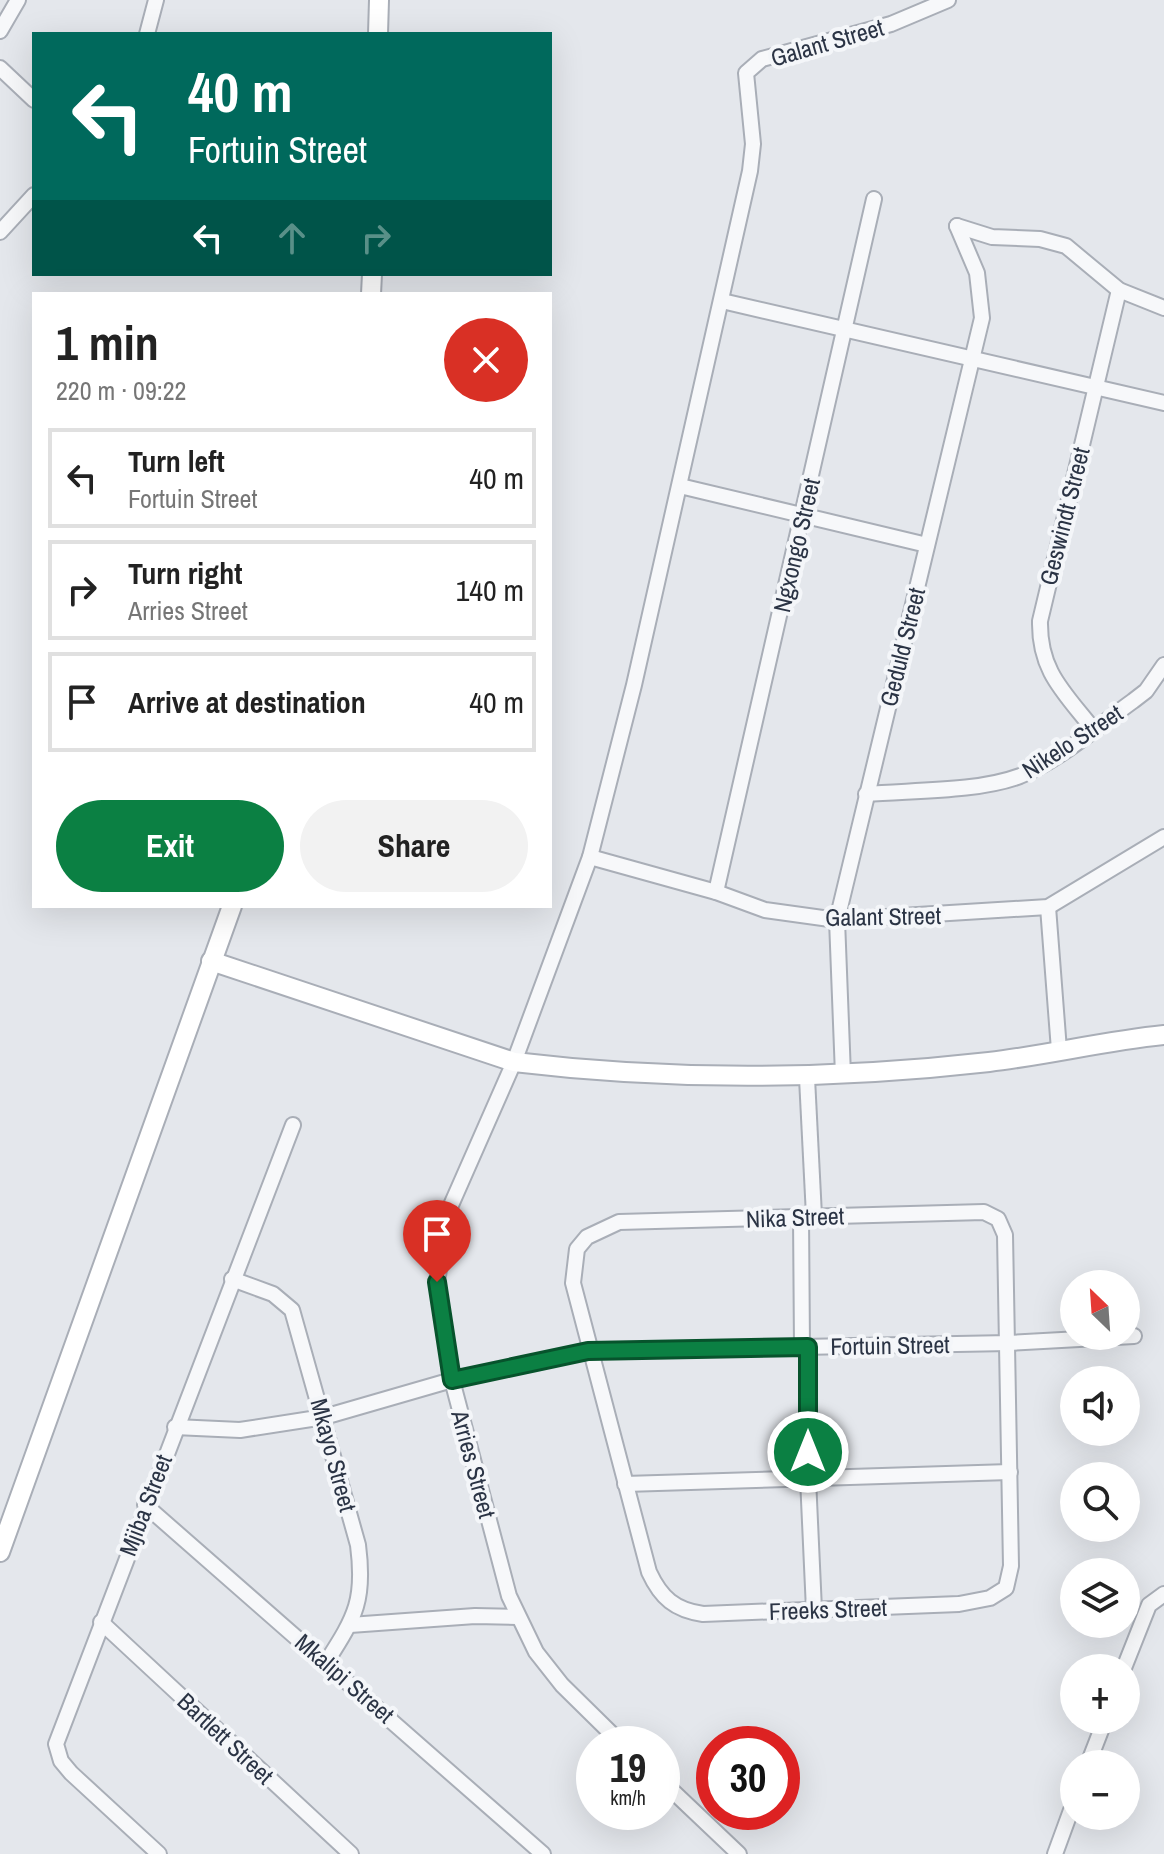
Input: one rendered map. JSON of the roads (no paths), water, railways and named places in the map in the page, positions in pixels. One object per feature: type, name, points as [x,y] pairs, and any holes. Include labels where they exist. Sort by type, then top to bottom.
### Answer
[{"type":"street","points":[[0,31],[18,0]]},
{"type":"street","points":[[148,32],[156,0]]},
{"type":"street","points":[[378,32],[379,0]]},
{"type":"street","name":"Galant Street","points":[[514,1062],[590,857],[680,486],[750,171],[753,144],[746,73],[762,59],[891,24],[948,0]]},
{"type":"street","points":[[0,68],[32,98]]},
{"type":"street","points":[[0,232],[32,197]]},
{"type":"street","name":"Ngxongo Street","points":[[716,892],[874,199]]},
{"type":"street","name":"Geduld Street","points":[[843,1075],[837,920],[983,303],[977,273],[957,226],[992,237],[1040,239],[1066,246],[1119,290]]},
{"type":"street","points":[[1119,290],[1164,308]]},
{"type":"street","name":"Geswindt Street","points":[[1093,729],[1055,681],[1042,654],[1040,638],[1043,604],[1119,290]]},
{"type":"street","points":[[722,301],[1164,403]]},
{"type":"street","points":[[680,486],[927,545]]},
{"type":"street","name":"Nikelo Street","points":[[866,794],[989,783],[1018,776],[1146,691],[1164,665]]},
{"type":"street","name":"Galant Street","points":[[590,857],[716,892],[765,910],[837,920],[1048,907],[1164,837]]},
{"type":"street","points":[[1048,907],[1059,1050]]},
{"type":"street","points":[[0,1552],[231,908]]},
{"type":"street","points":[[211,961],[514,1062],[640,1073],[807,1078],[991,1062],[1156,1036]]},
{"type":"street","name":"Arries Street","points":[[514,1062],[448,1212],[442,1234],[437,1282],[452,1380],[517,1617],[536,1652],[562,1685],[604,1726]]},
{"type":"street","points":[[807,1078],[805,1347],[814,1610]]},
{"type":"street","name":"Mjiba Street","points":[[159,1854],[61,1761],[56,1744],[293,1125]]},
{"type":"street","name":"Nika Street","points":[[588,1351],[573,1283],[573,1265],[577,1249],[603,1226],[619,1222],[970,1212],[984,1212],[998,1219],[1005,1235],[1009,1343]]},
{"type":"street","name":"Mkayo Street","points":[[232,1279],[273,1294],[292,1310],[358,1545],[362,1577],[358,1611],[327,1661]]},
{"type":"street","name":"Fortuin Street","points":[[175,1427],[240,1430],[324,1417],[452,1380],[588,1351],[1060,1340]]},
{"type":"street","name":"Freeks Street","points":[[588,1351],[649,1572],[669,1603],[679,1609],[703,1614],[959,1604],[999,1594],[1006,1588],[1011,1566],[1009,1343]]},
{"type":"street","points":[[625,1484],[1010,1472]]},
{"type":"street","name":"Mkalipi Street","points":[[145,1505],[327,1661],[543,1854]]},
{"type":"street","points":[[1130,1654],[1149,1605],[1164,1594]]},
{"type":"street","points":[[350,1625],[517,1617]]},
{"type":"street","name":"Bartlett Street","points":[[101,1622],[351,1854]]},
{"type":"street","points":[[680,1798],[739,1854]]},
{"type":"street","points":[[1055,1854],[1064,1830]]}]
